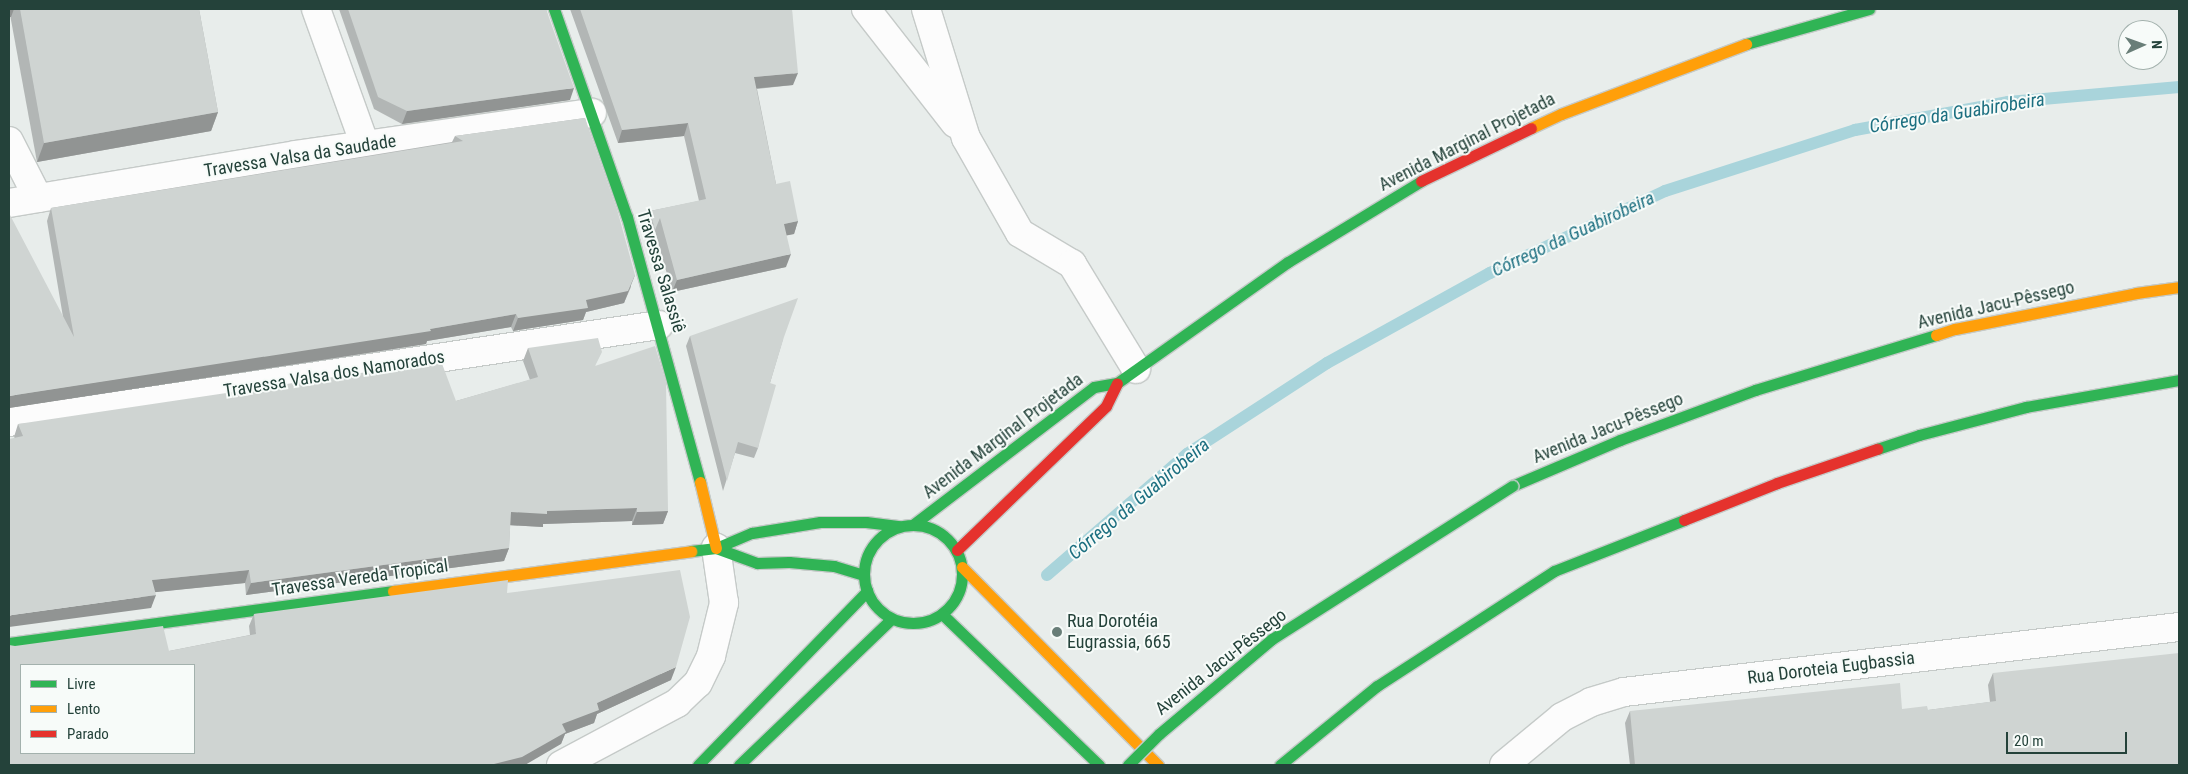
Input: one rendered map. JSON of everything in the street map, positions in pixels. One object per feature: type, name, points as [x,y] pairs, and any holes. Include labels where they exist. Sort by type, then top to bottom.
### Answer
[{"type":"main road","name":"Travessa Salassiê","points":[[554,9],[627,217],[660,324],[716,548]]},
{"type":"main road","name":"Avenida Marginal Projetada","points":[[914,524],[1094,387],[1126,376],[1288,262],[1416,183],[1561,114],[1763,38],[1869,9]]},
{"type":"main road","name":"Avenida Jacu-Pêssego","points":[[1128,765],[1159,734],[1272,639],[1512,486],[1620,440],[1755,390],[1955,329],[2136,293],[2179,287]]},
{"type":"main road","name":"Avenida Marginal Projetada","points":[[957,550],[1106,406],[1126,376]]},
{"type":"main road","points":[[1280,765],[1377,686],[1554,571],[1777,483],[1919,435],[2026,406],[2179,380]]},
{"type":"main road","name":"Travessa Vereda Tropical","points":[[9,643],[716,548],[752,533],[820,522],[866,522],[900,526]]},
{"type":"main road","points":[[914,524],[927,526],[939,531],[957,550],[963,578],[958,594],[942,614],[922,623],[909,624],[891,619],[880,610],[867,591],[864,575],[865,562],[877,540],[888,531],[900,526],[914,524]]},
{"type":"main road","name":"Travessa Vereda Tropical","points":[[716,548],[757,563],[789,562],[834,566],[864,575]]},
{"type":"main road","points":[[962,567],[1043,651],[1158,765]]},
{"type":"main road","points":[[698,765],[867,591]]},
{"type":"main road","points":[[942,614],[1099,765]]},
{"type":"main road","points":[[739,765],[891,619]]},
{"type":"street","points":[[316,9],[365,146]]},
{"type":"street","points":[[866,9],[966,138],[1020,233],[1072,264],[1126,376]]},
{"type":"street","points":[[926,9],[966,138]]},
{"type":"street","name":"Travessa Valsa da Saudade","points":[[9,203],[365,146],[592,113]]},
{"type":"street","points":[[9,141],[38,198]]},
{"type":"street","name":"Travessa Valsa dos Namorados","points":[[9,422],[660,324]]},
{"type":"street","points":[[562,765],[677,703],[698,683],[712,656],[724,604],[716,548]]},
{"type":"street","name":"Rua Doroteia Eugbassia","points":[[1504,765],[1562,717],[1591,702],[1624,692],[2179,627]]},
{"type":"building","points":[[20,9],[199,9],[218,112],[44,143]]},
{"type":"building","points":[[348,9],[546,9],[574,88],[407,111],[378,97]]},
{"type":"building","points":[[580,9],[792,9],[798,73],[754,77],[776,184],[790,181],[798,221],[784,224],[791,254],[677,280],[660,218],[655,230],[650,211],[706,199],[688,123],[622,130]]},
{"type":"building","points":[[585,118],[617,209],[635,275],[628,291],[586,300],[588,308],[518,318],[516,314],[430,329],[431,331],[9,396],[9,215],[74,337],[51,208],[463,141],[455,136]]},
{"type":"building","points":[[798,298],[770,383],[776,385],[758,448],[738,442],[727,481],[690,336]]},
{"type":"building","points":[[598,338],[602,352],[595,366],[655,346],[666,382],[668,511],[637,512],[637,508],[547,511],[547,514],[511,512],[509,548],[251,583],[249,570],[152,580],[156,595],[9,616],[9,439],[23,436],[18,424],[441,361],[456,401],[538,377],[528,348]]},
{"type":"building","points":[[680,570],[690,617],[676,667],[597,703],[599,710],[562,724],[566,732],[522,757],[490,765],[9,765],[9,645],[15,646],[163,626],[169,651],[256,634],[254,614],[508,580],[507,593]]},
{"type":"building","points":[[2179,653],[2179,765],[1635,765],[1630,711],[1900,683],[1902,709],[1927,706],[1928,710],[1996,701],[1993,673]]},
{"type":"waterway","name":"Córrego da Guabirobeira","points":[[1047,575],[1187,454],[1327,363],[1490,273],[1665,191],[1855,130],[2008,102],[2179,87]]},
{"type":"traffic: fast","points":[[554,9],[627,217],[700,482]]},
{"type":"traffic: fast","points":[[1746,44],[1869,9]]},
{"type":"traffic: fast","points":[[914,524],[1094,387],[1117,383],[1288,262],[1421,181]]},
{"type":"traffic: fast","points":[[1512,486],[1620,440],[1755,390],[1936,335]]},
{"type":"traffic: fast","points":[[1877,449],[1919,435],[2026,407],[2179,380]]},
{"type":"traffic: fast","points":[[1128,765],[1159,734],[1272,639],[1512,486]]},
{"type":"traffic: fast","points":[[1280,765],[1377,686],[1554,571],[1684,520]]},
{"type":"traffic: fast","points":[[691,551],[716,548],[752,533],[820,522],[866,522],[900,526]]},
{"type":"traffic: fast","points":[[913,525],[932,528],[948,539],[959,555],[962,574],[959,593],[948,609],[932,620],[913,623],[894,620],[878,609],[867,593],[864,574],[867,555],[878,539],[894,528],[913,525]]},
{"type":"traffic: fast","points":[[716,548],[757,563],[789,562],[834,566],[864,575]]},
{"type":"traffic: fast","points":[[9,643],[393,591]]},
{"type":"traffic: fast","points":[[698,765],[867,591]]},
{"type":"traffic: fast","points":[[942,614],[1099,765]]},
{"type":"traffic: fast","points":[[739,765],[891,619]]},
{"type":"traffic: slow","points":[[1531,128],[1561,114],[1746,44]]},
{"type":"traffic: slow","points":[[1936,335],[1955,329],[2136,293],[2179,287]]},
{"type":"traffic: slow","points":[[700,482],[716,548]]},
{"type":"traffic: slow","points":[[393,591],[691,551]]},
{"type":"traffic: slow","points":[[962,567],[1158,765]]},
{"type":"traffic: jam","points":[[1421,181],[1531,128]]},
{"type":"traffic: jam","points":[[957,550],[1106,406],[1117,383]]},
{"type":"traffic: jam","points":[[1684,520],[1777,483],[1877,449]]},
{"type":"place","name":"Rua Dorotéia Eugrassia, 665","points":[[1057,632]]}]
